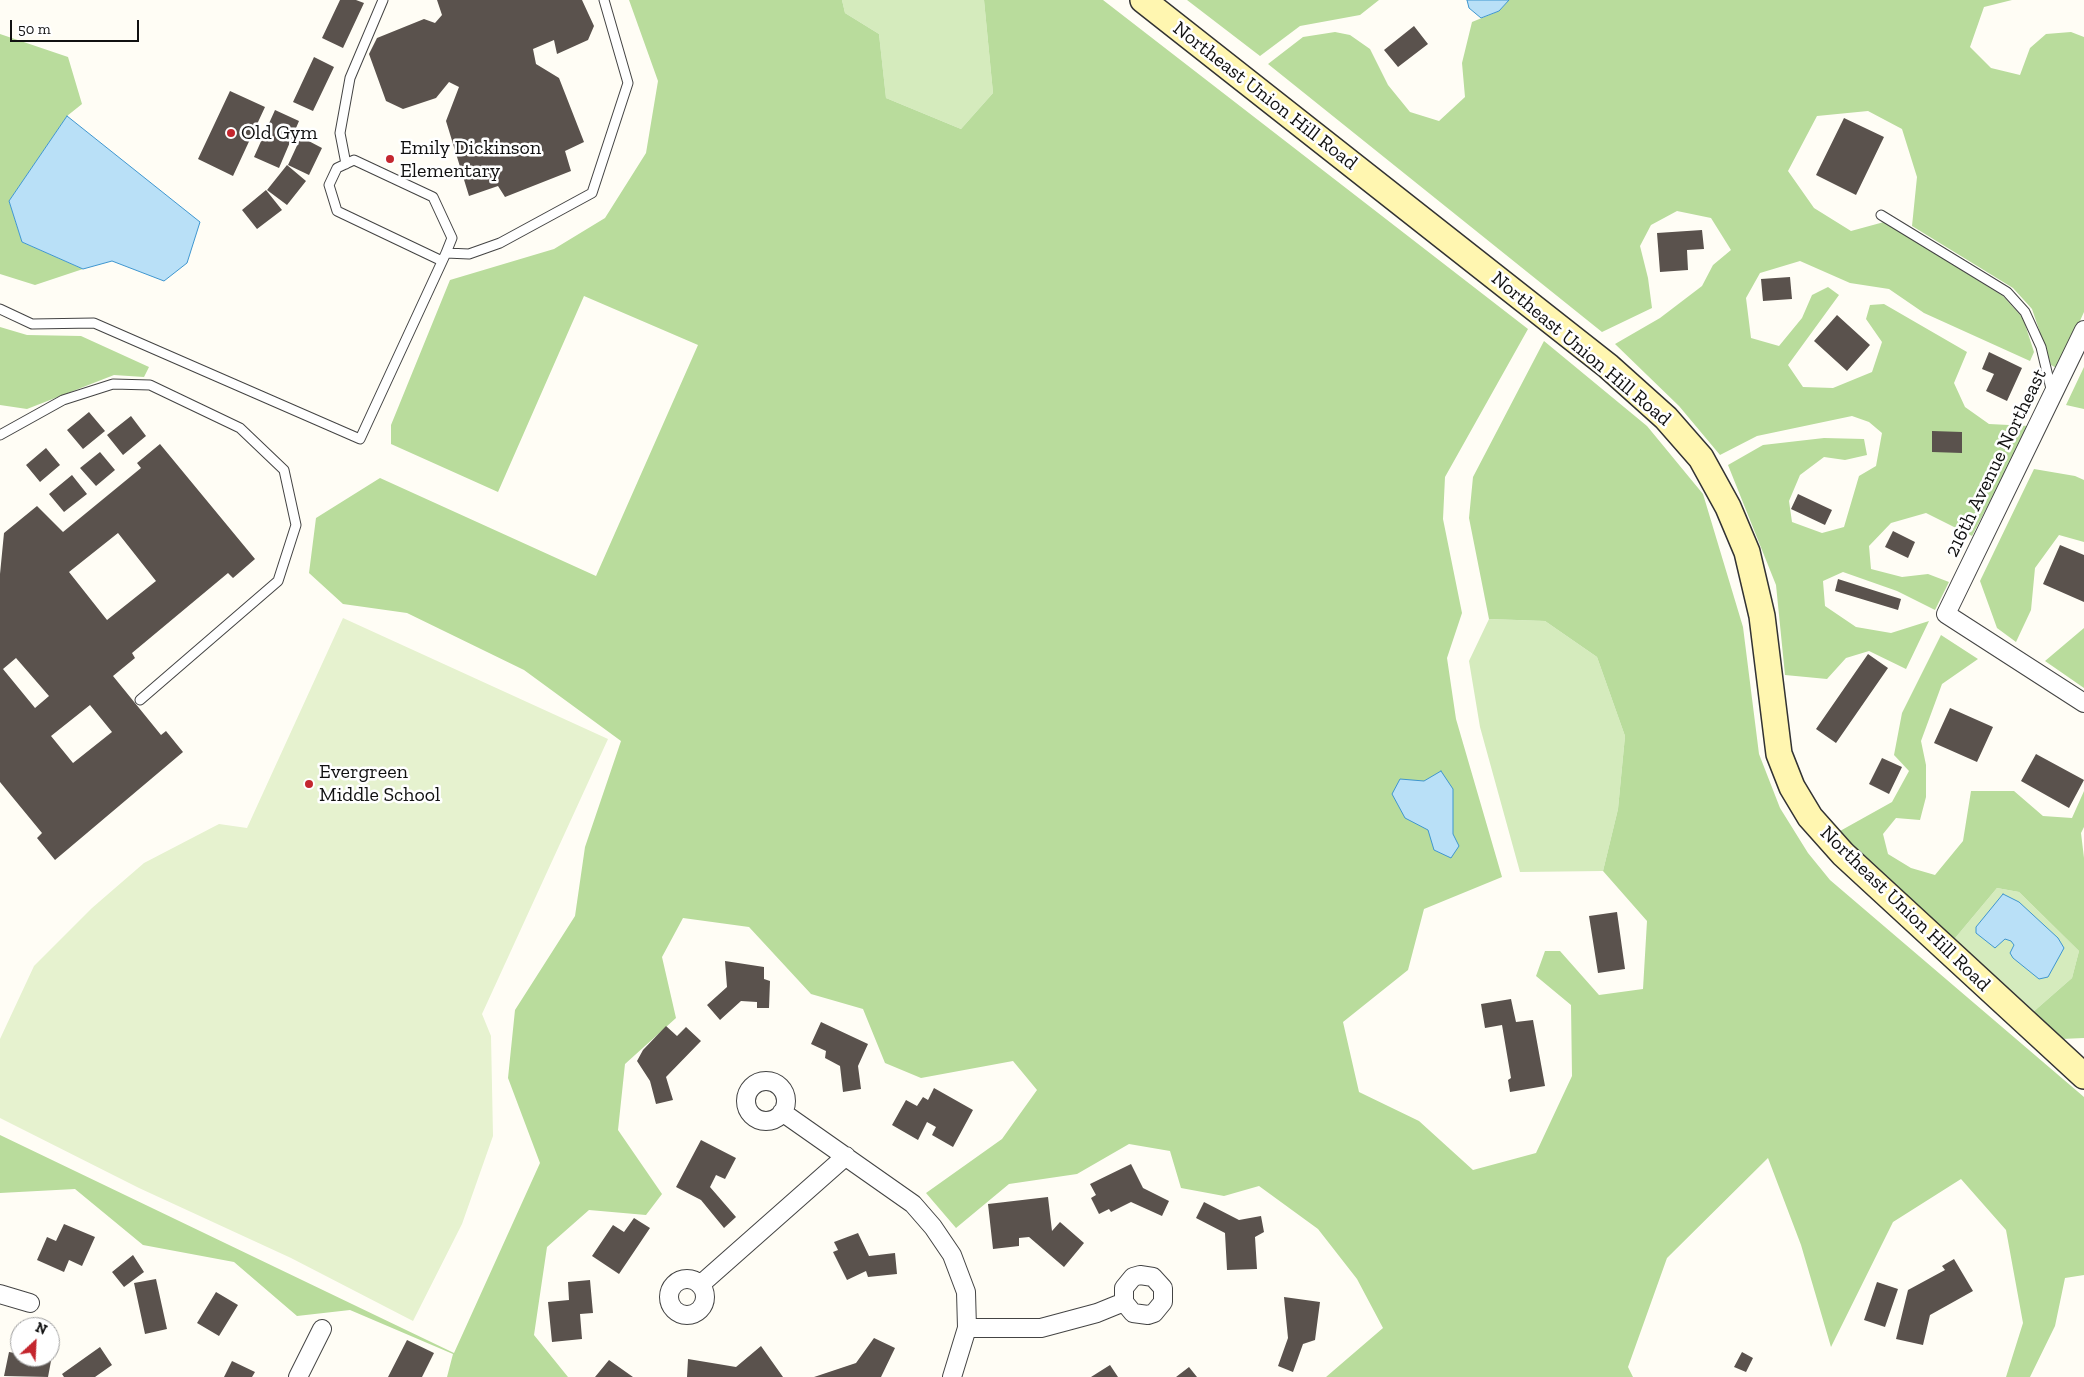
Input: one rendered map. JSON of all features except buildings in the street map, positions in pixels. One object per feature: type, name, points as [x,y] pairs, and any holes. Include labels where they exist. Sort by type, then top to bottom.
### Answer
[{"type":"street","name":"Northeast Union Hill Road","points":[[1143,0],[1608,366],[1666,418],[1701,458],[1728,507],[1747,552],[1762,616],[1779,754],[1792,787],[1810,817],[1843,854],[2079,1064]]},
{"type":"street","name":"216th Avenue Northeast","points":[[2084,330],[1946,614],[2084,703]]},
{"type":"street","points":[[782,1112],[913,1204],[933,1227],[952,1255],[966,1292],[967,1328],[952,1377]]},
{"type":"street","points":[[700,1285],[846,1156]]},
{"type":"street","points":[[0,1294],[30,1303]]},
{"type":"street","points":[[967,1328],[1041,1328],[1097,1313],[1124,1302]]},
{"type":"street","points":[[298,1377],[322,1329]]},
{"type":"lane","points":[[346,164],[340,133],[350,78],[383,0]]},
{"type":"lane","points":[[0,309],[32,324],[94,323],[360,439],[444,257],[452,238],[433,197],[354,160],[336,168],[329,185],[337,211],[444,257],[468,254],[500,243],[592,193],[628,84],[604,0]]},
{"type":"lane","points":[[1881,215],[2007,292],[2025,312],[2041,347],[2052,395]]},
{"type":"lane","points":[[0,435],[63,400],[113,384],[150,385],[240,428],[284,470],[296,525],[278,581],[140,700]]},
{"type":"green space","points":[[629,0],[842,0],[845,13],[879,34],[886,98],[961,129],[993,93],[984,0],[1103,0],[1528,329],[1445,477],[1443,519],[1462,613],[1447,658],[1456,719],[1502,877],[1424,909],[1408,970],[1343,1022],[1359,1092],[1419,1121],[1473,1170],[1536,1153],[1572,1076],[1571,1005],[1536,976],[1545,951],[1560,951],[1599,995],[1643,989],[1647,921],[1603,871],[1618,809],[1625,736],[1597,657],[1545,621],[1489,619],[1469,518],[1473,477],[1544,341],[1647,426],[1703,494],[1743,627],[1759,754],[1780,808],[1808,853],[1830,880],[2084,1097],[2084,1275],[2065,1278],[2055,1326],[2030,1377],[2006,1377],[2023,1323],[2006,1230],[1961,1179],[1893,1222],[1831,1347],[1801,1245],[1768,1158],[1667,1258],[1628,1367],[1633,1377],[1326,1377],[1383,1328],[1357,1279],[1318,1229],[1259,1186],[1224,1196],[1181,1188],[1170,1151],[1129,1144],[1077,1174],[1009,1184],[956,1228],[926,1193],[1002,1139],[1037,1090],[1013,1061],[921,1078],[885,1063],[863,1009],[811,994],[749,927],[683,918],[662,957],[676,1018],[625,1064],[618,1130],[662,1194],[646,1215],[589,1210],[547,1247],[534,1335],[568,1377],[447,1377],[453,1354],[350,1310],[297,1316],[234,1262],[143,1245],[75,1189],[0,1193],[0,1135],[454,1353],[540,1163],[508,1078],[515,1010],[575,916],[585,847],[621,741],[524,670],[407,613],[343,604],[309,573],[316,518],[380,478],[596,576],[698,345],[584,296],[498,492],[391,444],[391,425],[450,280],[554,249],[605,218],[646,153],[658,81]]},
{"type":"green space","points":[[842,0],[984,0],[993,93],[961,129],[886,98],[879,34],[845,13]]},
{"type":"green space","points":[[1187,0],[1379,0],[1360,15],[1300,26],[1260,56]]},
{"type":"green space","points":[[1509,0],[2012,0],[1984,7],[1970,47],[1991,68],[2020,75],[2030,48],[2046,34],[2071,32],[2084,37],[2084,312],[2058,369],[2051,365],[2032,309],[2013,288],[1912,226],[1917,177],[1902,129],[1868,111],[1817,116],[1788,171],[1814,208],[1851,231],[1884,222],[2003,296],[2023,318],[2034,352],[2030,361],[1924,313],[1889,289],[1850,283],[1800,261],[1760,273],[1746,298],[1751,338],[1779,346],[1802,318],[1812,295],[1828,287],[1839,295],[1788,365],[1803,387],[1833,388],[1872,372],[1882,342],[1866,319],[1870,305],[1884,304],[1967,352],[1954,383],[1965,407],[1989,424],[2029,426],[1972,536],[1926,513],[1891,523],[1869,546],[1871,569],[1902,577],[1928,574],[1949,582],[1935,610],[1897,591],[1843,572],[1823,581],[1825,606],[1856,627],[1891,633],[1929,621],[1906,669],[1869,651],[1846,658],[1827,679],[1785,675],[1776,585],[1728,465],[1763,445],[1824,438],[1864,439],[1867,455],[1845,460],[1824,457],[1800,475],[1789,501],[1792,522],[1822,533],[1844,527],[1859,476],[1876,466],[1882,433],[1869,422],[1852,416],[1757,436],[1720,455],[1679,406],[1615,344],[1660,318],[1702,286],[1713,265],[1731,250],[1711,218],[1677,211],[1651,225],[1640,246],[1648,278],[1652,308],[1602,332],[1268,64],[1303,37],[1335,32],[1350,35],[1370,49],[1388,85],[1410,112],[1439,121],[1465,97],[1462,63],[1472,22],[1499,11]]},
{"type":"green space","points":[[0,34],[68,57],[82,104],[67,116],[9,201],[22,242],[83,269],[35,285],[0,274]]},
{"type":"green space","points":[[0,327],[27,335],[81,336],[149,367],[144,377],[114,375],[27,409],[0,405]]},
{"type":"green space","points":[[2084,367],[2084,409],[2066,405]]},
{"type":"green space","points":[[2034,469],[2075,476],[2084,480],[2084,542],[2059,535],[2035,568],[2031,610],[2016,642],[1997,628],[1980,581]]},
{"type":"green space","points":[[343,618],[608,739],[482,1014],[491,1036],[493,1136],[462,1224],[413,1321],[291,1258],[139,1188],[0,1118],[0,1039],[34,966],[92,908],[144,863],[219,824],[247,828]]},
{"type":"green space","points":[[1489,619],[1545,621],[1597,657],[1625,736],[1618,809],[1603,871],[1520,872],[1480,727],[1469,661]]},
{"type":"green space","points":[[2084,628],[2084,688],[2045,661]]},
{"type":"green space","points":[[1941,635],[1978,659],[1942,684],[1921,741],[1926,765],[1926,797],[1920,820],[1896,818],[1883,834],[1888,854],[1911,868],[1935,875],[1963,841],[1971,791],[2014,791],[2043,816],[2072,818],[2084,791],[2084,827],[2081,833],[2084,858],[2084,1038],[2061,1039],[2032,1013],[2072,978],[2079,951],[2019,892],[1997,888],[1951,943],[1852,850],[1840,831],[1892,802],[1909,771],[1894,755],[1902,713]]},
{"type":"green space","points":[[1997,888],[2019,892],[2079,951],[2072,978],[2032,1013],[1951,943]]},
{"type":"water","points":[[1467,0],[1509,0],[1499,11],[1481,18],[1469,8]]},
{"type":"water","points":[[67,116],[200,222],[187,263],[164,281],[112,261],[83,269],[22,242],[9,201]]},
{"type":"water","points":[[1441,771],[1453,789],[1453,834],[1459,846],[1451,858],[1434,850],[1428,830],[1405,818],[1392,794],[1400,779],[1424,781]]},
{"type":"water","points":[[2003,894],[2019,902],[2058,938],[2064,948],[2048,977],[2039,979],[2013,958],[2010,953],[2014,945],[2011,941],[2005,939],[1995,948],[1976,933],[1976,927]]},
{"type":"place","name":"Old Gym","points":[[231,133]]},
{"type":"place","name":"Emily Dickinson Elementary","points":[[390,159]]},
{"type":"place","name":"Evergreen Middle School","points":[[309,784]]}]
